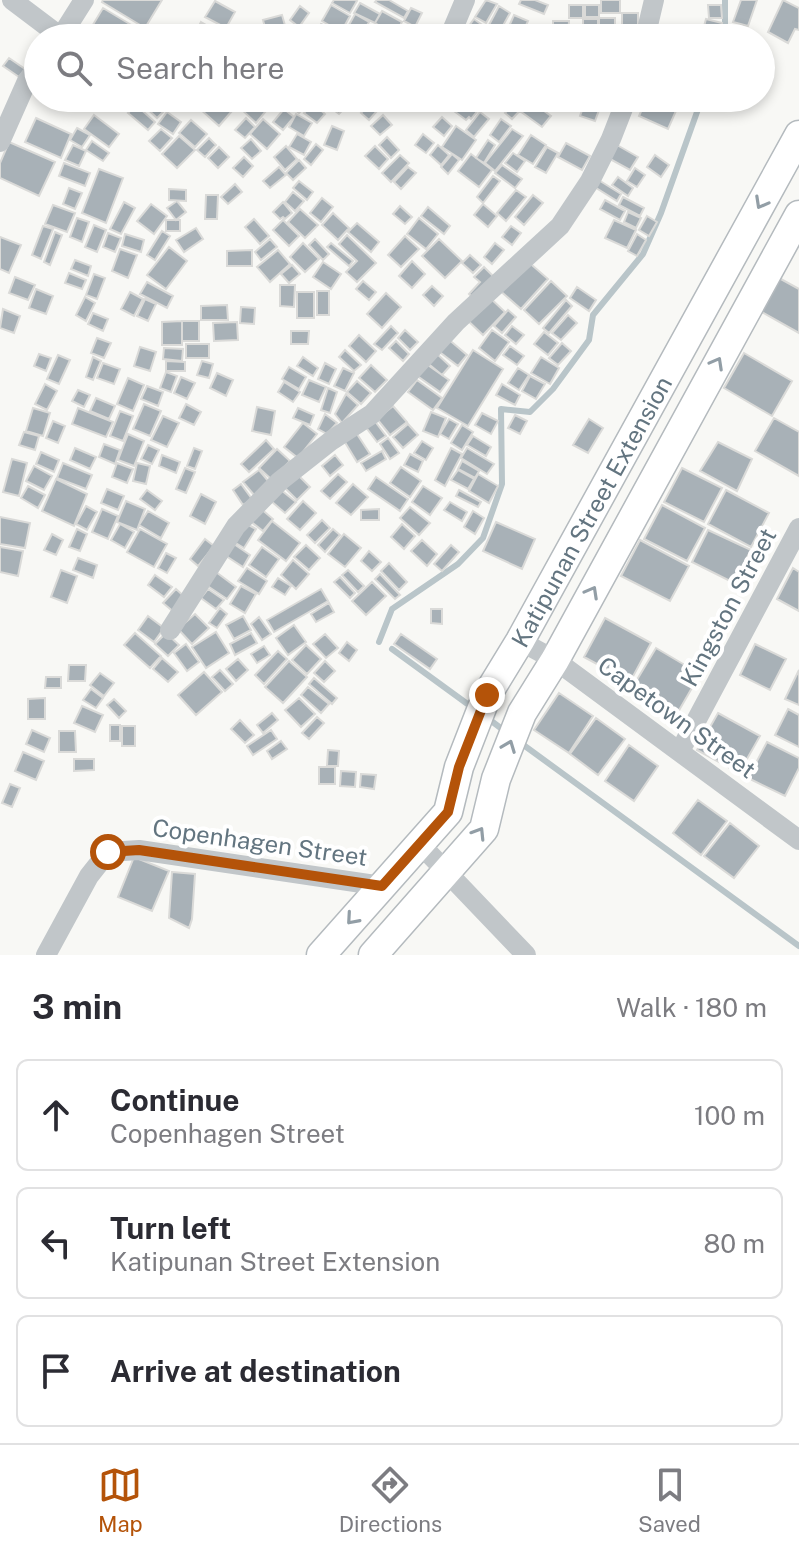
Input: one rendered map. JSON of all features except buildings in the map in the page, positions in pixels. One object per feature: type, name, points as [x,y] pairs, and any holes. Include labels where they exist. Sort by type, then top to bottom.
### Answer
[{"type":"street","points":[[12,0],[42,24]]},
{"type":"street","points":[[69,24],[84,0]]},
{"type":"street","points":[[455,24],[465,0]]},
{"type":"street","points":[[648,24],[654,0]]},
{"type":"street","points":[[0,142],[24,88]]},
{"type":"street","points":[[170,630],[236,526],[280,481],[332,440],[372,414],[456,322],[560,226],[590,181],[622,112]]},
{"type":"street","name":"Katipunan Street Extension","points":[[321,955],[448,812],[459,767],[487,695],[520,641],[799,135]]},
{"type":"street","name":"Katipunan Street Extension","points":[[373,955],[484,829],[496,779],[522,713],[555,660],[799,215]]},
{"type":"street","name":"Kingston Street","points":[[680,751],[799,528]]},
{"type":"street","name":"Capetown Street","points":[[520,641],[555,660],[799,840]]},
{"type":"street","points":[[419,843],[526,955]]},
{"type":"street","name":"Copenhagen Street","points":[[46,955],[89,876],[108,852],[139,850],[382,886]]},
{"type":"waterway","points":[[725,0],[725,24]]},
{"type":"waterway","points":[[379,642],[392,609],[458,564],[483,538],[502,484],[501,409],[530,412],[553,389],[589,340],[593,315],[643,254],[697,112]]},
{"type":"waterway","points":[[392,649],[473,708]]},
{"type":"waterway","points":[[486,717],[506,732]]},
{"type":"waterway","points":[[518,741],[799,946]]},
{"type":"route","points":[[108,852],[139,850],[382,886],[448,812],[459,767],[487,695]]}]
